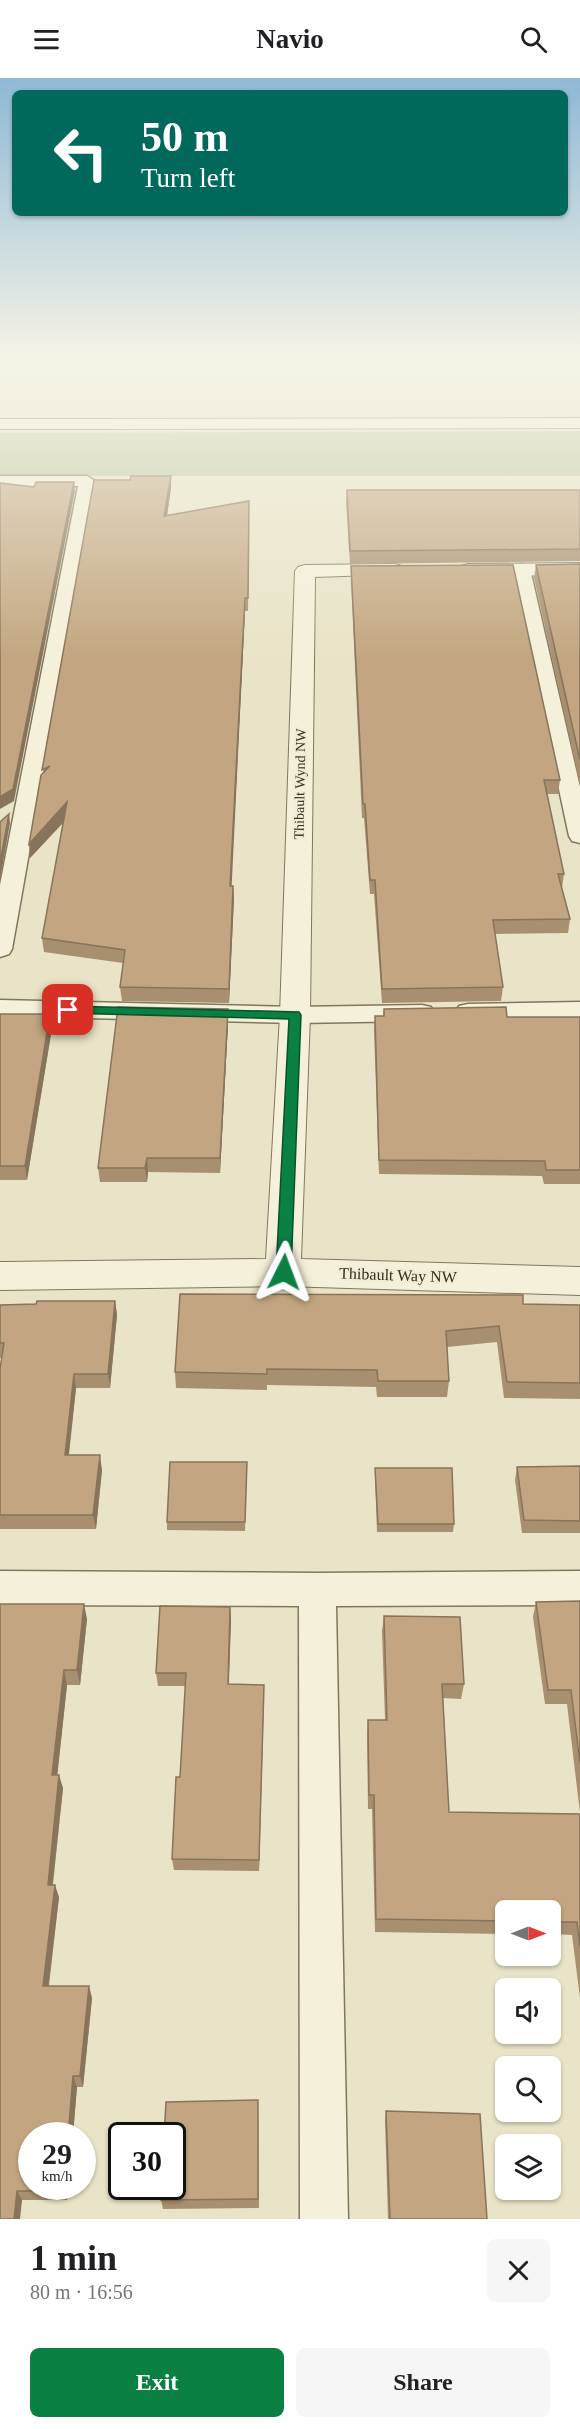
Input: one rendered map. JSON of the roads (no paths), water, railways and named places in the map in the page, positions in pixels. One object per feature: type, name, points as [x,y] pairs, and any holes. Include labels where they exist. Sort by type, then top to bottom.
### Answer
[{"type":"street","points":[[449,570],[580,569]]},
{"type":"street","name":"Thibault Wynd NW","points":[[284,1272],[295,1015],[305,571],[413,570]]},
{"type":"street","name":"Thibault Way NW","points":[[0,1276],[284,1272],[580,1281]]},
{"type":"lane","points":[[0,481],[87,481],[0,949]]},
{"type":"lane","points":[[521,569],[580,836]]},
{"type":"lane","points":[[0,1008],[295,1015],[580,1010]]},
{"type":"lane","points":[[0,1588],[317,1590],[580,1588]]},
{"type":"lane","points":[[317,1590],[324,2219]]}]
